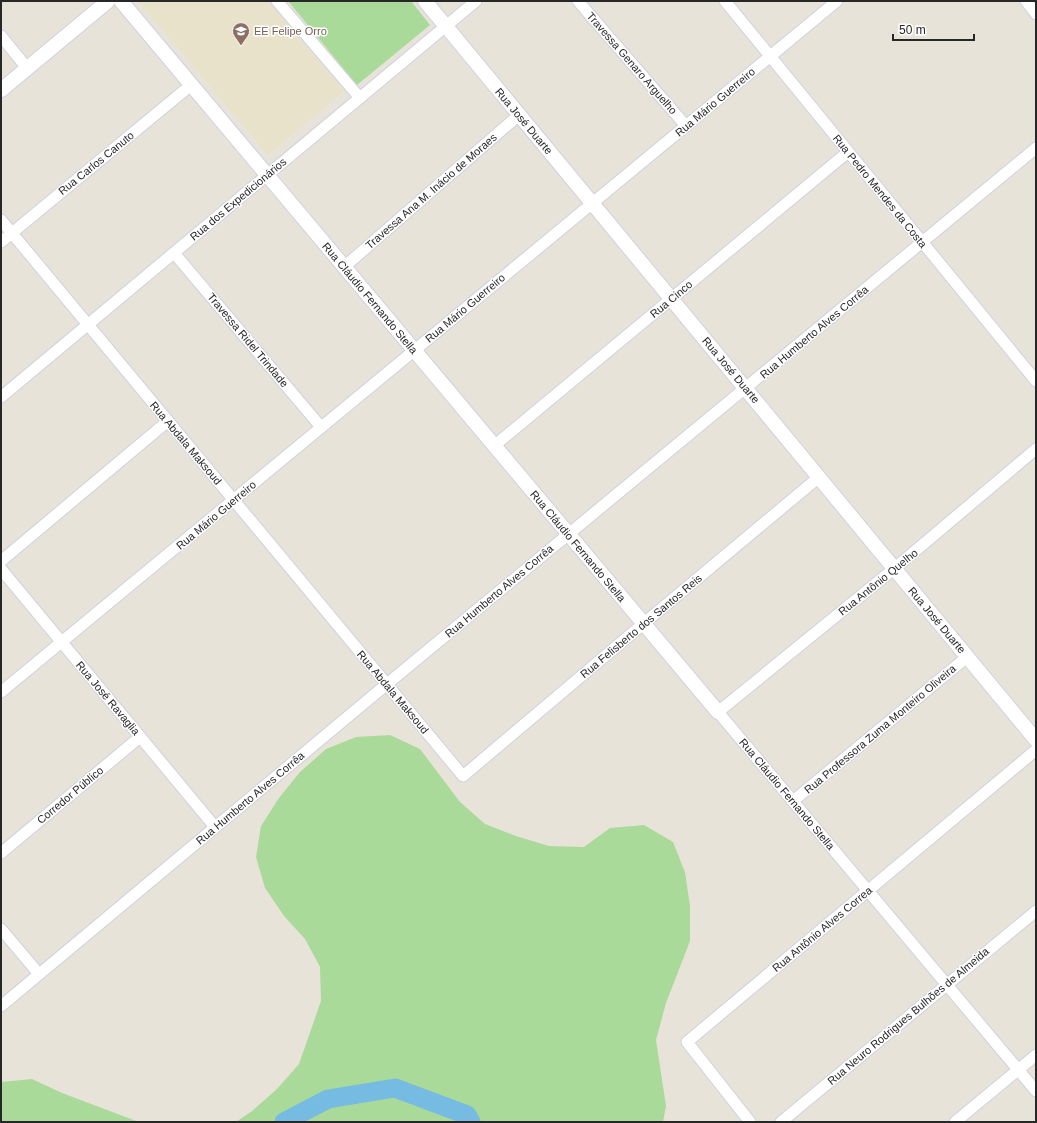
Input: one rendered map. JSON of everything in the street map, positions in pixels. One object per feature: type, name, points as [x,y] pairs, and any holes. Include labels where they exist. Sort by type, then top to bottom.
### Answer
[{"type":"street","points":[[1,90],[108,1]]},
{"type":"street","name":"Rua Cláudio Fernando Stella","points":[[121,1],[1036,1091]]},
{"type":"street","points":[[277,1],[360,98]]},
{"type":"street","name":"Rua José Duarte","points":[[425,1],[1036,740]]},
{"type":"street","name":"Rua dos Expedicionários","points":[[1,398],[476,1]]},
{"type":"street","name":"Travessa Genaro Arguelho","points":[[578,1],[686,126]]},
{"type":"street","name":"Rua Pedro Mendes da Costa","points":[[725,1],[1036,381]]},
{"type":"street","name":"Rua Mário Guerreiro","points":[[1,692],[837,1]]},
{"type":"street","points":[[1026,1],[1036,14]]},
{"type":"street","points":[[1,36],[27,68]]},
{"type":"street","name":"Rua Carlos Canuto","points":[[1,242],[191,85]]},
{"type":"street","name":"Travessa Ana M. Inácio de Moraes","points":[[344,267],[519,115]]},
{"type":"street","name":"Rua Humberto Alves Corrêa","points":[[1,1006],[387,684],[1036,148]]},
{"type":"street","name":"Rua Cinco","points":[[494,446],[848,152]]},
{"type":"street","name":"Rua Abdala Maksoud","points":[[1,220],[463,776]]},
{"type":"street","name":"Travessa Ridel Trindade","points":[[174,253],[321,428]]},
{"type":"street","points":[[1,561],[168,421]]},
{"type":"street","name":"Rua Antônio Quelho","points":[[718,712],[895,568],[1036,449]]},
{"type":"street","name":"Rua Felisberto dos Santos Reis","points":[[463,776],[819,477]]},
{"type":"street","name":"Rua José Ravaglia","points":[[1,569],[215,827]]},
{"type":"street","name":"Rua Professora Zuma Monteiro Oliveira","points":[[793,801],[967,656]]},
{"type":"street","name":"Corredor Público","points":[[1,853],[140,737]]},
{"type":"street","name":"Rua Antônio Alves Correa","points":[[750,1122],[687,1042],[1036,750]]},
{"type":"street","name":"Rua Neuro Rodrigues Bulhões de Almeida","points":[[781,1122],[1036,911]]},
{"type":"street","points":[[1,929],[39,974]]},
{"type":"street","points":[[955,1122],[1036,1055]]},
{"type":"shaded area","name":"EE Felipe Orro","points":[[138,1],[268,1],[344,91],[268,155]]},
{"type":"green space","points":[[288,1],[411,1],[430,25],[357,85]]},
{"type":"green space","points":[[390,735],[420,749],[460,802],[485,824],[516,836],[549,846],[584,847],[610,828],[644,825],[673,842],[685,872],[690,906],[690,941],[666,1003],[656,1040],[666,1106],[663,1122],[236,1122],[252,1111],[277,1089],[299,1064],[321,1001],[320,967],[305,939],[284,916],[265,888],[256,857],[261,826],[279,798],[300,772],[326,749],[356,737]]},
{"type":"green space","points":[[32,1079],[62,1093],[139,1122],[1,1122],[1,1082]]},
{"type":"waterway","points":[[284,1122],[328,1099],[395,1088],[467,1115],[471,1122]]},
{"type":"place","name":"EE Felipe Orro","points":[[241,46]]}]
